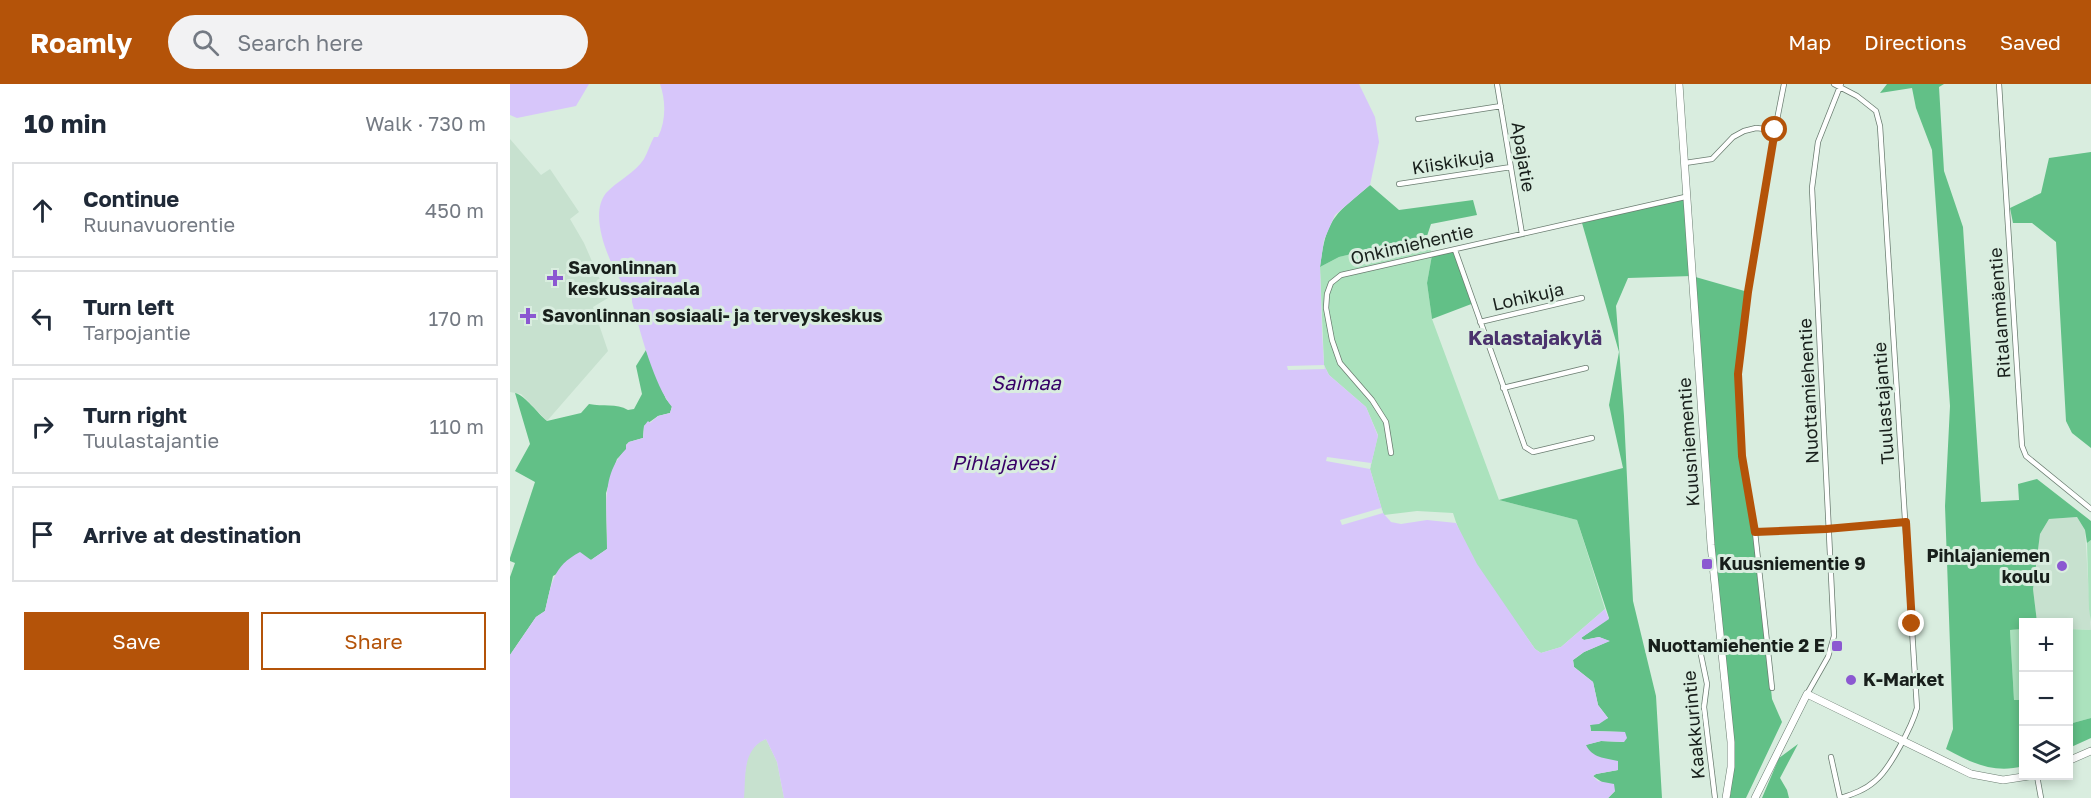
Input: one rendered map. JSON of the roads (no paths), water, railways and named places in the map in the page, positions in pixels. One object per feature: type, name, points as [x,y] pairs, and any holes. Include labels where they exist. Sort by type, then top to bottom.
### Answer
[{"type":"street","name":"Apajatie","points":[[1497,84],[1522,234]]},
{"type":"street","name":"Kuusniementie","points":[[1679,84],[1711,545],[1731,742],[1731,767],[1726,798]]},
{"type":"street","points":[[1772,688],[1755,532],[1742,456],[1738,374],[1748,292],[1784,84]]},
{"type":"street","name":"Tuulastajantie","points":[[1834,84],[1857,96],[1876,111],[1880,126],[1917,708],[1914,720],[1890,763],[1875,781],[1862,790],[1841,798]]},
{"type":"street","name":"Ritalanmäentie","points":[[1999,84],[2022,446],[2026,456],[2091,509]]},
{"type":"street","name":"Nuottamiehentie","points":[[1807,694],[1828,657],[1834,636],[1812,188],[1818,142],[1840,86]]},
{"type":"street","points":[[1418,119],[1501,106]]},
{"type":"street","points":[[1685,163],[1712,159],[1733,137],[1744,131],[1756,128],[1775,130]]},
{"type":"street","name":"Kiiskikuja","points":[[1399,184],[1510,167]]},
{"type":"street","name":"Onkimiehentie","points":[[1391,453],[1386,422],[1372,400],[1340,363],[1332,340],[1326,308],[1331,283],[1341,275],[1686,197]]},
{"type":"street","points":[[1455,250],[1525,447],[1528,451],[1533,452],[1592,438]]},
{"type":"street","name":"Lohikuja","points":[[1480,322],[1582,298]]},
{"type":"street","points":[[1503,388],[1586,368]]},
{"type":"street","points":[[1755,532],[1830,529],[1906,522]]},
{"type":"street","name":"Kaakkurintie","points":[[1700,650],[1707,684],[1704,707],[1714,798]]},
{"type":"street","points":[[1755,798],[1807,694],[1977,776],[2008,780],[2019,778]]},
{"type":"street","points":[[2073,759],[2091,751]]},
{"type":"street","points":[[1831,757],[1841,798]]},
{"type":"street","points":[[2038,780],[2041,798]]},
{"type":"water","points":[[510,84],[589,84],[576,106],[517,118],[510,115]]},
{"type":"water","name":"Saimaa","points":[[660,84],[1359,84],[1375,117],[1379,142],[1370,185],[1335,215],[1324,240],[1320,267],[1324,365],[1329,375],[1366,407],[1378,436],[1370,469],[1383,513],[1391,522],[1401,524],[1427,520],[1456,523],[1477,564],[1535,649],[1541,653],[1561,647],[1605,609],[1609,619],[1581,638],[1584,640],[1599,637],[1610,641],[1584,652],[1573,660],[1574,667],[1593,682],[1598,705],[1608,718],[1599,724],[1590,725],[1591,731],[1625,732],[1627,738],[1624,742],[1601,741],[1586,745],[1595,755],[1618,761],[1618,770],[1593,776],[1598,781],[1614,784],[1615,791],[1608,798],[784,798],[777,762],[766,739],[753,749],[749,756],[744,798],[510,798],[510,655],[536,617],[545,611],[549,592],[558,570],[580,552],[591,560],[607,549],[608,483],[617,460],[629,442],[643,438],[644,426],[648,421],[650,423],[658,416],[670,413],[672,407],[659,385],[648,357],[632,297],[618,275],[605,246],[599,217],[606,193],[640,164],[654,137],[658,137],[663,124],[664,111]]},
{"type":"place","name":"Savonlinnan keskussairaala","points":[[555,278]]},
{"type":"place","name":"Savonlinnan sosiaali- ja terveyskeskus","points":[[528,316]]},
{"type":"place","name":"Kuusniementie 9","points":[[1707,564]]},
{"type":"place","name":"Pihlajaniemen koulu","points":[[2062,566]]},
{"type":"place","name":"Nuottamiehentie 2 E","points":[[1837,646]]},
{"type":"place","name":"K-Market","points":[[1851,680]]},
{"type":"district","name":"Kalastajakylä","points":[[1535,338]]},
{"type":"water label","name":"Pihlajavesi","points":[[1003,463]]}]
